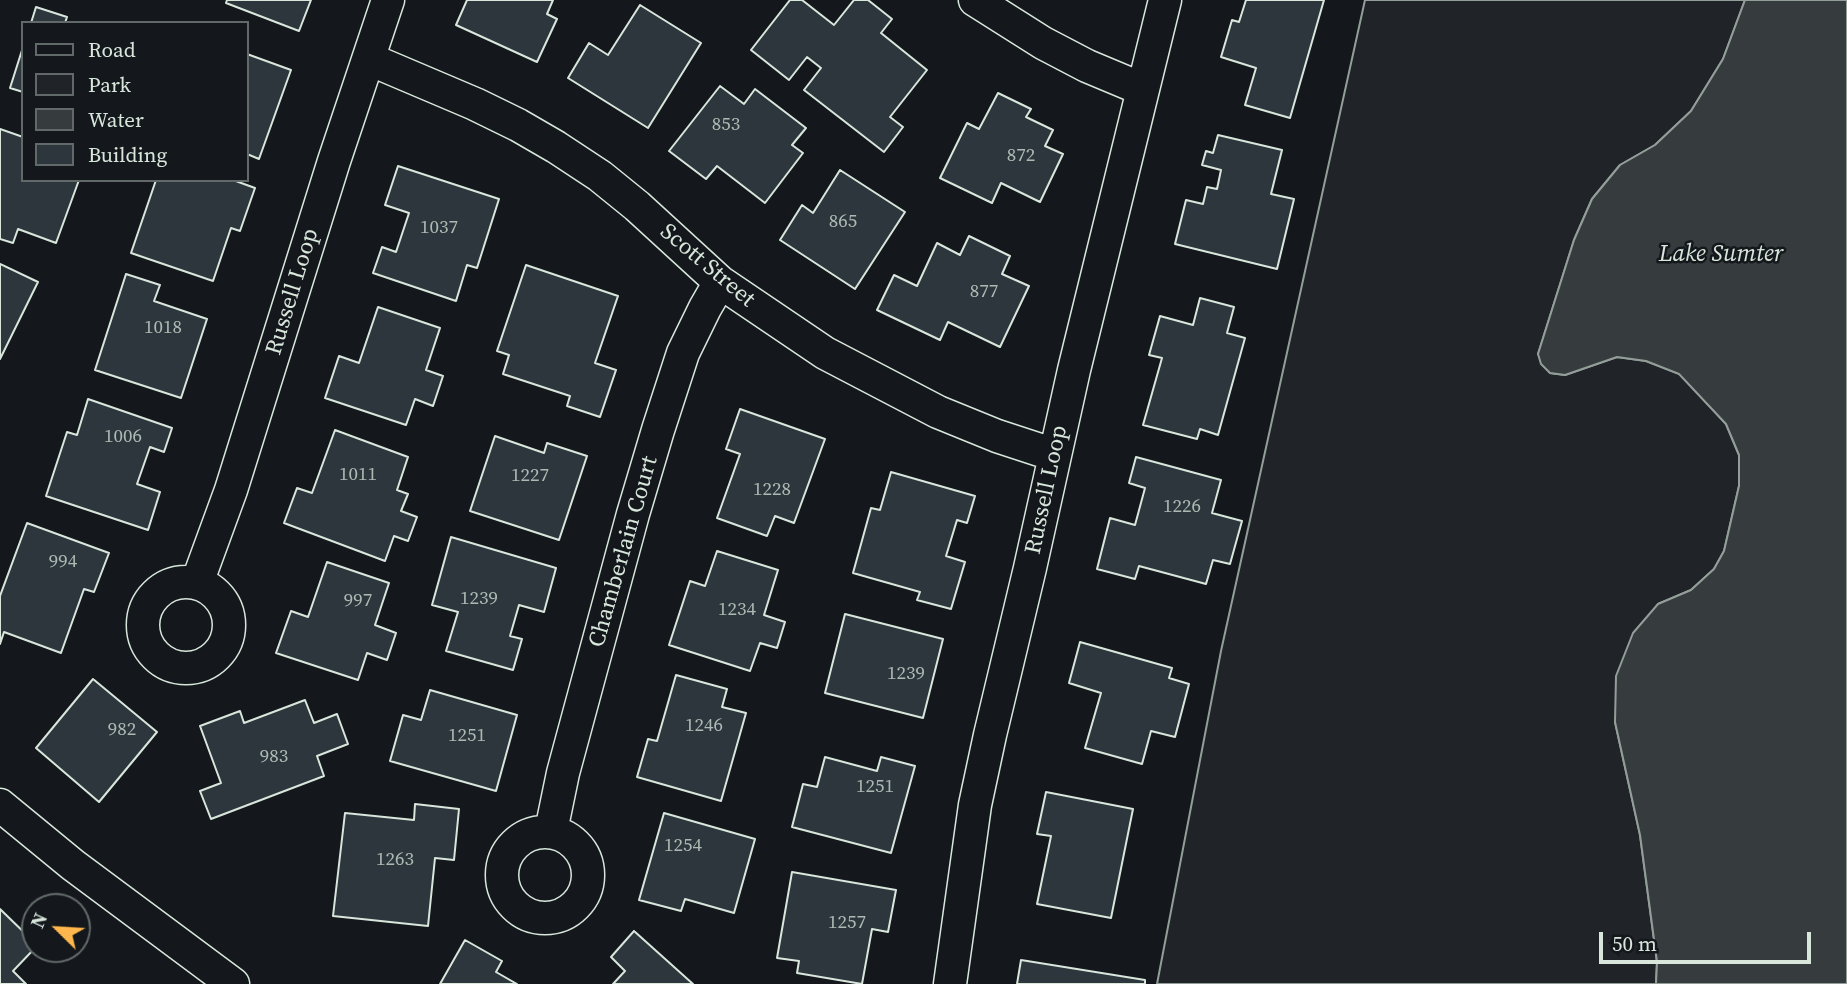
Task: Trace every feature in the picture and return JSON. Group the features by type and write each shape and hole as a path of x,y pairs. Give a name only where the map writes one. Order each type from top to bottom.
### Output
{"street":[{"name":"Russell Loop","path":"197,583 231,490 334,161 388,0"},
{"path":"975,0 1043,43 1143,89"},
{"name":"Russell Loop","path":"950,984 978,793 1055,454 1165,0"},
{"name":"Scott Street","path":"369,60 518,125 600,176 720,282 825,353 938,412 997,436 1055,454"},
{"name":"Chamberlain Court","path":"551,831 563,774 633,513 683,354 720,282"},
{"path":"0,805 103,888 233,984"}],"green space":[{"path":"1365,0 1745,0 1723,59 1691,111 1655,145 1620,165 1592,199 1574,240 1538,354 1550,373 1565,375 1617,357 1646,361 1680,374 1726,424 1739,455 1739,486 1724,551 1714,569 1691,590 1658,604 1615,722 1640,835 1657,962 1656,984 1157,984 1221,651"}],"water":[{"name":"Lake Sumter","path":"1745,0 1847,0 1847,984 1656,984 1657,962 1640,835 1615,722 1616,676 1633,633 1658,604 1691,590 1714,569 1724,551 1739,486 1739,455 1726,424 1679,374 1646,361 1617,357 1565,375 1550,373 1541,364 1538,354 1574,240 1592,199 1620,165 1655,145 1691,111 1723,59"}],"building":[{"path":"227,0 311,0 299,31 226,3"},
{"path":"467,0 553,0 547,14 557,19 537,62 456,25"},
{"path":"790,0 802,0 834,25 854,0 868,0 892,19 881,33 927,70 890,117 903,127 884,152 804,90 821,68 807,57 789,80 751,50"},
{"path":"1246,0 1324,0 1290,118 1245,105 1256,68 1221,57 1232,20 1239,22"},
{"path":"640,5 701,43 648,128 568,78 589,43 608,55"},
{"path":"36,7 67,17 66,21 32,21"},
{"path":"21,53 21,91 10,88"},
{"path":"248,54 291,70 259,159 248,154"},
{"path":"720,86 744,104 755,89 806,128 792,145 803,153 765,203 717,166 706,179 669,151"},
{"path":"998,93 1031,109 1026,117 1053,130 1045,146 1063,154 1040,202 1001,183 992,203 940,178 967,123 979,129"},
{"path":"0,129 21,136 21,182 78,182 56,243 18,229 13,243 0,239"},
{"path":"1218,135 1282,150 1271,194 1294,199 1277,269 1175,244 1186,200 1203,204 1207,187 1217,189 1221,170 1202,165 1206,151 1213,153"},
{"path":"398,166 499,199 477,268 467,265 456,301 373,273 382,247 396,252 409,213 385,205"},
{"path":"840,170 905,212 855,289 780,240 802,205 813,213"},
{"path":"155,182 238,182 255,188 240,231 231,228 213,281 131,253"},
{"path":"969,236 1010,256 1002,274 1029,286 1000,347 948,322 940,340 877,310 894,275 917,286 937,243 960,255"},
{"path":"0,264 38,282 0,359"},
{"path":"526,265 618,296 595,363 616,370 600,417 567,406 570,396 503,374 509,355 497,351"},
{"path":"126,274 160,285 154,301 207,319 181,398 95,370"},
{"path":"1200,298 1234,307 1227,333 1245,338 1218,435 1200,429 1197,439 1143,425 1162,358 1149,355 1160,316 1193,325"},
{"path":"378,307 440,328 426,370 443,376 433,406 415,399 406,425 325,398 339,356 359,363"},
{"path":"88,399 172,428 164,452 150,447 137,484 160,492 148,530 46,496 67,432 77,435"},
{"path":"740,409 825,439 794,523 775,516 767,536 717,518 740,454 726,449"},
{"path":"335,430 408,457 397,490 408,494 401,511 417,517 408,541 394,536 385,561 284,523 297,488 312,493"},
{"path":"495,436 544,453 547,443 587,456 559,540 470,511"},
{"path":"1136,457 1221,480 1212,513 1242,521 1230,564 1213,560 1206,584 1139,566 1135,579 1097,569 1110,518 1135,525 1145,488 1129,483"},
{"path":"891,472 975,496 967,523 957,520 946,556 965,562 951,609 917,600 920,592 853,573 871,508 880,510"},
{"path":"27,523 109,553 94,592 84,589 61,653 4,632 0,644 0,596"},
{"path":"451,537 556,568 544,612 519,605 510,636 522,639 513,670 446,651 458,612 432,605"},
{"path":"717,551 778,570 764,615 785,622 777,648 760,643 750,671 669,645 690,581 705,586"},
{"path":"327,562 389,583 375,625 396,633 387,660 367,653 358,680 276,653 291,611 308,617"},
{"path":"845,614 943,639 923,718 825,693"},
{"path":"1080,642 1172,668 1169,678 1189,684 1175,737 1151,731 1142,764 1085,748 1101,693 1069,683"},
{"path":"676,675 727,689 722,707 746,713 721,801 637,777 648,739 657,741"},
{"path":"93,679 157,732 99,802 36,748"},
{"path":"430,690 517,715 496,791 390,761 403,715 421,720"},
{"path":"305,700 314,723 337,714 348,744 317,756 324,776 211,819 200,791 221,783 200,726 240,711 244,723"},
{"path":"825,757 877,771 881,757 915,766 891,853 792,827 803,784 817,787"},
{"path":"1046,792 1133,809 1111,918 1037,904 1051,836 1037,834"},
{"path":"415,804 459,809 454,860 435,858 428,926 333,916 345,813 414,820"},
{"path":"664,813 755,839 734,913 685,899 681,911 639,900"},
{"path":"792,872 896,890 888,932 872,929 862,984 797,973 799,961 777,958"},
{"path":"0,909 21,929 21,963 13,971 26,984 0,984"},
{"path":"634,931 693,984 613,984 625,971 611,957"},
{"path":"465,940 502,961 496,972 517,984 440,984"},
{"path":"1021,960 1145,980 1145,984 1017,984"}]}
